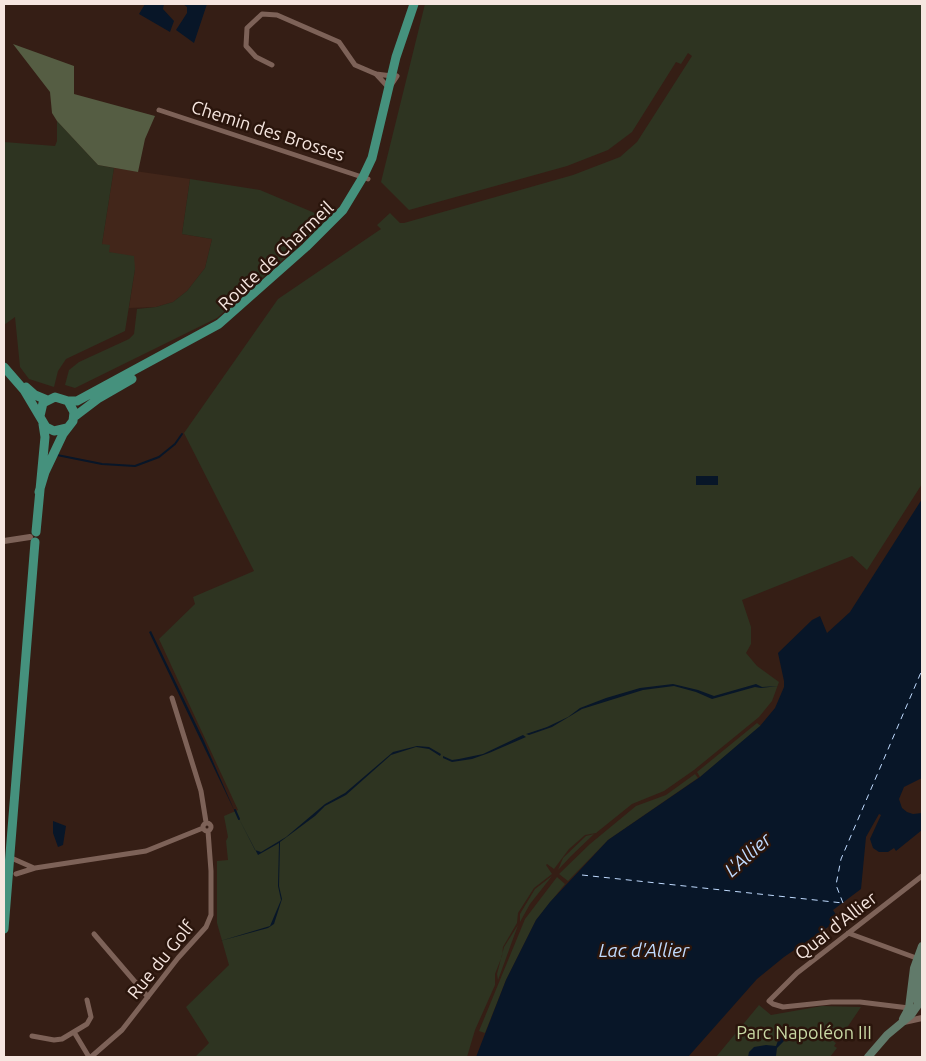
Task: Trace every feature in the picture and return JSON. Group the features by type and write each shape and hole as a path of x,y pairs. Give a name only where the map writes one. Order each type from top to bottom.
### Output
{"main road":[{"name":"Route de Charmeil","path":"68,400 76,401 218,324 325,229 343,210 366,178 414,4"},
{"name":"Route de Charmeil","path":"74,417 100,398 222,328 329,233 350,209 383,140 393,80"},
{"path":"4,361 27,388 47,400"},
{"path":"4,367 24,390 41,420 54,431 67,428"},
{"path":"4,929 34,537 44,437 41,407 47,400 60,397 68,400 73,408 74,417 45,472 39,492"},
{"path":"917,1013 921,995 917,980 922,946"},
{"path":"917,1013 912,980 921,959"},
{"path":"868,1057 902,1020 917,1013"}],"street":[{"path":"272,65 256,57 246,46 247,28 262,14 277,15 340,42 355,65 393,80"},
{"path":"376,74 393,80"},
{"name":"Chemin des Brosses","path":"159,110 366,178"},
{"path":"4,541 34,537"},
{"path":"16,874 35,868 146,851 205,829 206,822 201,791 172,698"},
{"name":"Rue du Golf","path":"90,1057 114,1040 209,920 211,871 205,829"},
{"path":"9,857 35,868"},
{"name":"Quai d'Allier","path":"896,1006 860,1002 831,1002 783,1007 773,1004 769,1000 797,973 922,876"},
{"path":"848,933 921,959"},
{"path":"94,934 148,997"},
{"path":"32,1036 54,1040 62,1039 87,1024 91,1017 87,1000"},
{"path":"896,1006 917,1013"},
{"path":"896,1006 902,1011 902,1020"},
{"path":"74,1032 90,1057"}],"shaded area":[{"path":"114,168 190,179 182,234 212,239 205,268 187,291 173,302 156,307 129,308 135,269 133,262 109,252 102,244"}],"green space":[{"path":"425,4 922,4 922,484 867,570 852,556 742,600 751,627 751,644 746,653 757,666 779,682 772,701 759,717 694,770 664,791 632,804 596,833 585,835 569,849 554,869 546,865 552,874 534,888 518,913 517,923 503,947 502,956 495,974 495,985 475,1030 467,1057 195,1057 209,1043 186,1007 229,965 217,923 217,861 228,860 226,841 228,837 224,816 238,810 159,639 195,604 193,597 254,571 184,433 278,299 381,229 377,225 390,213 400,223 404,223 573,175 620,157 637,142 692,56 688,53 681,64 676,62 632,132 608,150 567,166 409,210 381,182"},
{"path":"13,44 74,66 74,94 155,116 145,139 138,172 98,165 57,121 52,113 50,92"},
{"path":"57,121 98,165 114,168 102,244 110,245 109,252 134,256 135,269 125,331 66,359 58,371 54,387 29,379 20,367 15,317 4,325 4,142 55,146 57,141"},
{"path":"190,179 260,190 329,219 217,318 75,388 65,385 69,370 79,362 129,339 134,334 137,309 156,307 173,302 187,291 205,268 212,239 182,234"},
{"path":"757,723 761,726 700,777 697,772"},
{"path":"695,774 698,778 608,840 568,881 559,874 590,844 636,806 666,795"},
{"path":"594,834 558,870 563,858 586,836"},
{"path":"552,876 530,904 520,922 520,914 535,889"},
{"path":"557,877 565,884 536,920 506,980 485,1033 479,1031 525,919"},
{"path":"518,925 498,980 497,974 504,947"},
{"name":"Parc Napoléon III","path":"759,1005 771,1015 822,1006 861,1007 840,1040 832,1035 829,1038 836,1043 834,1046 837,1048 830,1057 716,1057"}],"water":[{"path":"145,4 164,4 163,9 174,21 170,32 139,14"},
{"path":"183,4 207,4 194,43 176,30 187,13 187,7"},
{"path":"696,476 718,476 718,485 696,485"},
{"name":"Lac d'Allier","path":"922,499 922,778 904,787 899,799 902,808 907,812 913,814 922,813 922,830 896,851 894,848 888,852 879,852 873,848 870,839 881,815 879,814 866,837 861,889 833,910 837,916 831,925 784,957 757,979 688,1057 476,1057 506,980 536,920 550,902 608,840 700,777 760,726 775,708 784,687 778,653 812,620 820,616 827,633 850,612"},
{"path":"151,631 204,741 235,812 149,632"},
{"path":"673,684 714,696 756,684 762,687 778,686 761,688 755,687 712,699 674,686 643,690 582,709 552,727 529,735 526,734 547,727 568,717 580,708 606,698 640,688"},
{"path":"523,735 526,737 472,759 452,762 443,758 443,756 452,760 483,754"},
{"path":"417,746 429,747 441,754 440,756 429,749 416,747 391,755 346,795 325,806 315,816 280,842 279,886 282,899 274,924 268,928 220,941 270,926 281,900 278,886 279,843 258,855 255,850 261,852 286,837 325,804 345,793 393,752"},
{"path":"53,821 66,826 63,845 58,847 53,833"},
{"path":"793,1029 800,1032 797,1034 796,1041 784,1041 777,1048 776,1056 748,1057 749,1052 754,1047 776,1046 780,1035 786,1036"}],"waterway":[{"path":"57,455 102,464 135,466 159,457 175,444 182,434"},
{"path":"235,810 239,819"}],"ferry route":[{"path":"843,903 836,885 841,859 922,670"},
{"path":"582,875 843,903"}],"water label":[{"name":"L'Allier","path":"748,855"}]}
